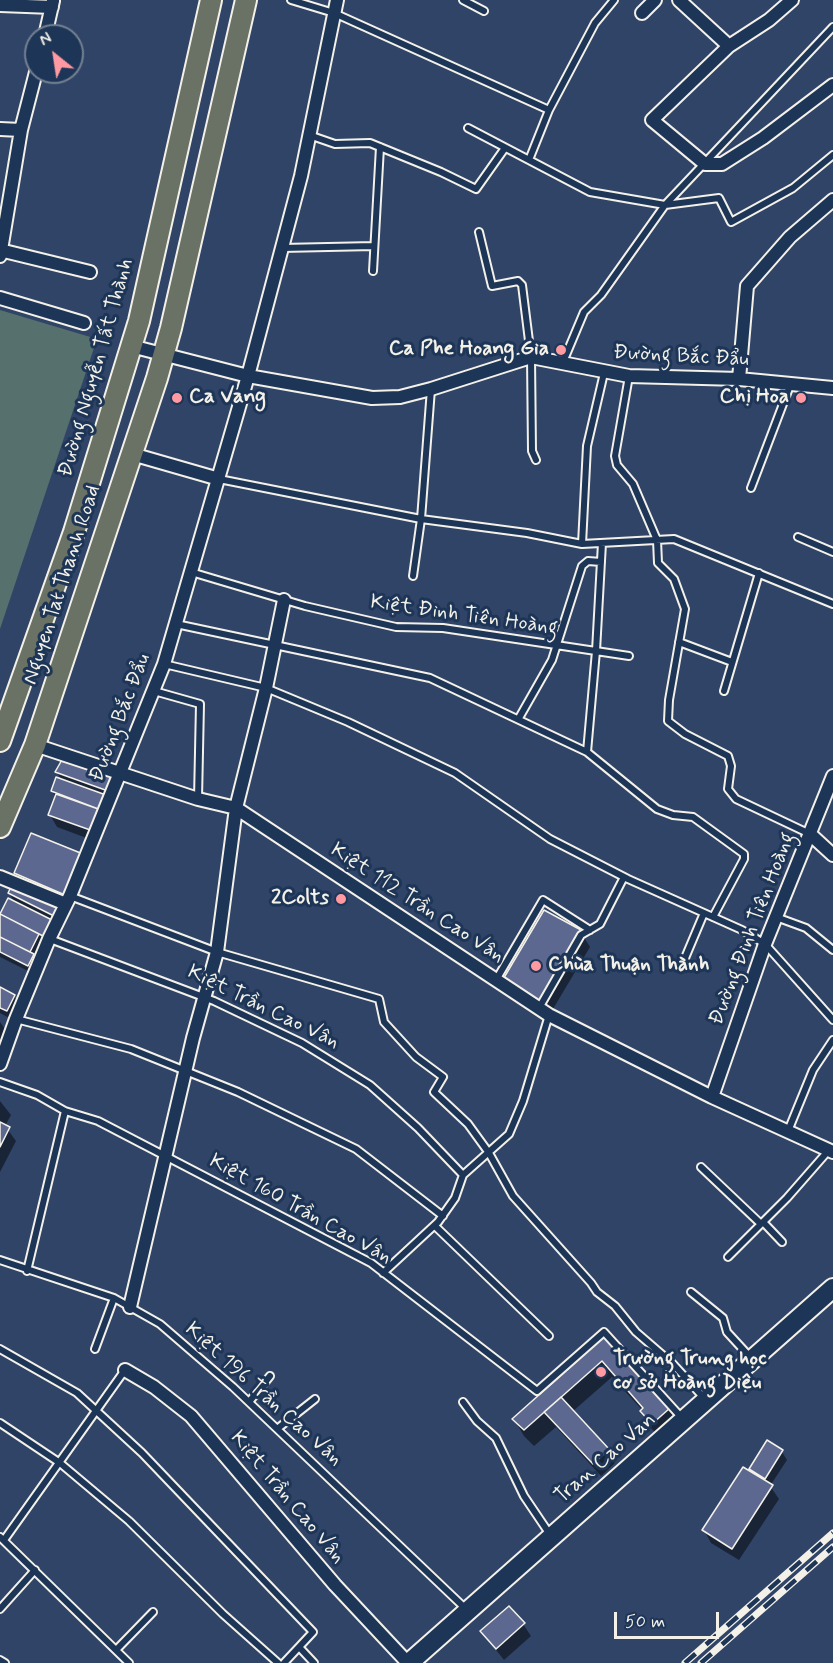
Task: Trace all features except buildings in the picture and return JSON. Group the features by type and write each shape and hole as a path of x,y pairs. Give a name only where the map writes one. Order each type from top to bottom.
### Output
{"main road":[{"name":"Đường Nguyễn Tất Thành","path":"3,726 74,532 131,346 212,0"},
{"path":"164,355 246,0"},
{"name":"Nguyen Tat Thanh Road","path":"0,827 35,745 164,355"},
{"path":"3,726 35,745"},
{"name":"Tran Cao Van","path":"409,1663 833,1288"}],"street":[{"path":"642,13 655,0"},
{"path":"679,0 729,46"},
{"path":"792,0 769,20 729,46 652,120 705,164 722,164 763,138 833,85"},
{"path":"0,5 53,4 48,24"},
{"name":"Đường Bắc Đẩu","path":"0,1064 16,1019 121,773 164,664 219,479 282,249 336,6"},
{"path":"33,84 21,130 1,252 90,272"},
{"path":"0,129 21,130"},
{"path":"739,379 747,286 790,237 833,200"},
{"path":"0,298 84,323"},
{"name":"Đường Bắc Đẩu","path":"131,346 248,376 372,398 400,397 531,357 563,362 604,373 629,376 739,379 833,388"},
{"path":"132,454 219,479"},
{"path":"130,1307 203,997 217,952 236,808 266,688 284,600"},
{"name":"Kiệt 112 Trần Cao Vân","path":"35,745 198,799 236,808 544,1012 712,1097 831,1151"},
{"name":"Đường Đinh Tiên Hoàng","path":"712,1097 765,944 833,776"},
{"path":"810,834 833,855"},
{"path":"0,877 68,900"},
{"name":"Kiệt Trần Cao Vân","path":"125,1370 154,1387 191,1416 335,1585 409,1663"}],"lane":[{"path":"291,0 336,6 549,110"},
{"path":"463,0 484,11"},
{"path":"529,160 549,110 595,22 614,0"},
{"path":"563,362 584,312 601,295 665,205 833,27"},
{"path":"468,128 590,192 665,205 719,198 731,222 793,188 833,155"},
{"path":"309,135 335,144 370,143 476,189 505,148"},
{"path":"373,271 380,147"},
{"path":"479,232 492,286 518,281 522,285 531,357 532,451 536,460"},
{"path":"282,249 374,246"},
{"path":"582,544 587,446 604,373"},
{"path":"629,376 615,456 617,465 633,484 657,540 658,563 674,579 685,609 669,700 669,721 685,734 728,756 731,766 728,789 736,799 810,834"},
{"path":"751,488 791,383"},
{"path":"413,576 421,519 431,389"},
{"path":"219,479 421,519 527,533 582,544 674,539 833,604"},
{"path":"798,537 833,552"},
{"path":"586,752 596,651 602,543"},
{"path":"519,718 546,672 558,645 582,566 588,561 601,562"},
{"name":"Kiệt Đinh Tiên Hoàng","path":"191,572 284,600 396,627 443,628 629,656"},
{"path":"724,691 759,573"},
{"path":"176,624 430,678 519,718 586,752 657,808 673,815 693,817 744,854 744,859 713,917"},
{"path":"679,642 732,662"},
{"path":"164,664 266,688 348,722 455,773 550,839 765,944 833,1020"},
{"path":"154,691 200,704 198,799"},
{"path":"383,1273 435,1226 456,1198 463,1175 509,1134 519,1112 544,1012 581,935 600,924 624,877"},
{"path":"68,900 217,952 379,999 384,1022 416,1057 443,1077 434,1092 468,1124 489,1154 513,1196 597,1292 615,1306 636,1332 673,1364 706,1401"},
{"path":"496,980 543,900 590,930"},
{"path":"685,957 704,913"},
{"path":"776,917 806,928 833,950"},
{"name":"Kiệt Trần Cao Vân","path":"49,939 203,997 302,1043 370,1085 418,1128 463,1175"},
{"path":"16,1019 131,1049 238,1092 356,1149 443,1216"},
{"path":"788,1131 813,1070 833,1040"},
{"name":"Kiệt 160 Trần Cao Vân","path":"0,1082 37,1095 65,1111 98,1121 371,1263 537,1391 604,1332 684,1421"},
{"path":"27,1271 65,1111"},
{"path":"728,1257 831,1151"},
{"path":"701,1167 782,1242"},
{"path":"435,1226 549,1336"},
{"name":"Kiệt 196 Trần Cao Vân","path":"0,1260 27,1271 114,1298 160,1324 249,1402 468,1610"},
{"path":"691,1292 723,1318 727,1332 752,1360"},
{"path":"95,1349 114,1298"},
{"path":"0,1349 76,1393 98,1411 191,1502 313,1632 284,1663"},
{"path":"125,1370 60,1463 2,1538 129,1663"},
{"path":"249,1402 270,1376"},
{"path":"277,1429 315,1399"},
{"path":"463,1402 472,1416 496,1438 524,1496 551,1536"},
{"path":"0,1423 60,1463 129,1521 223,1614 278,1663"},
{"path":"0,1609 34,1570"},
{"path":"116,1650 153,1612"},
{"path":"299,1647 314,1663"},
{"path":"0,1660 5,1663"}],"green space":[{"path":"0,310 97,339 0,629"}],"railway":[{"path":"685,1663 833,1533"},
{"path":"701,1663 833,1547"}],"place":[{"name":"Ca Phe Hoang Gia","path":"561,350"},
{"name":"Ca Vang","path":"177,398"},
{"name":"Chị Hoa","path":"801,398"},
{"name":"2Colts","path":"341,899"},
{"name":"Chùa Thuận Thành","path":"536,966"},
{"name":"Trường Trung học cơ sở Hoàng Diệu","path":"601,1372"}]}
